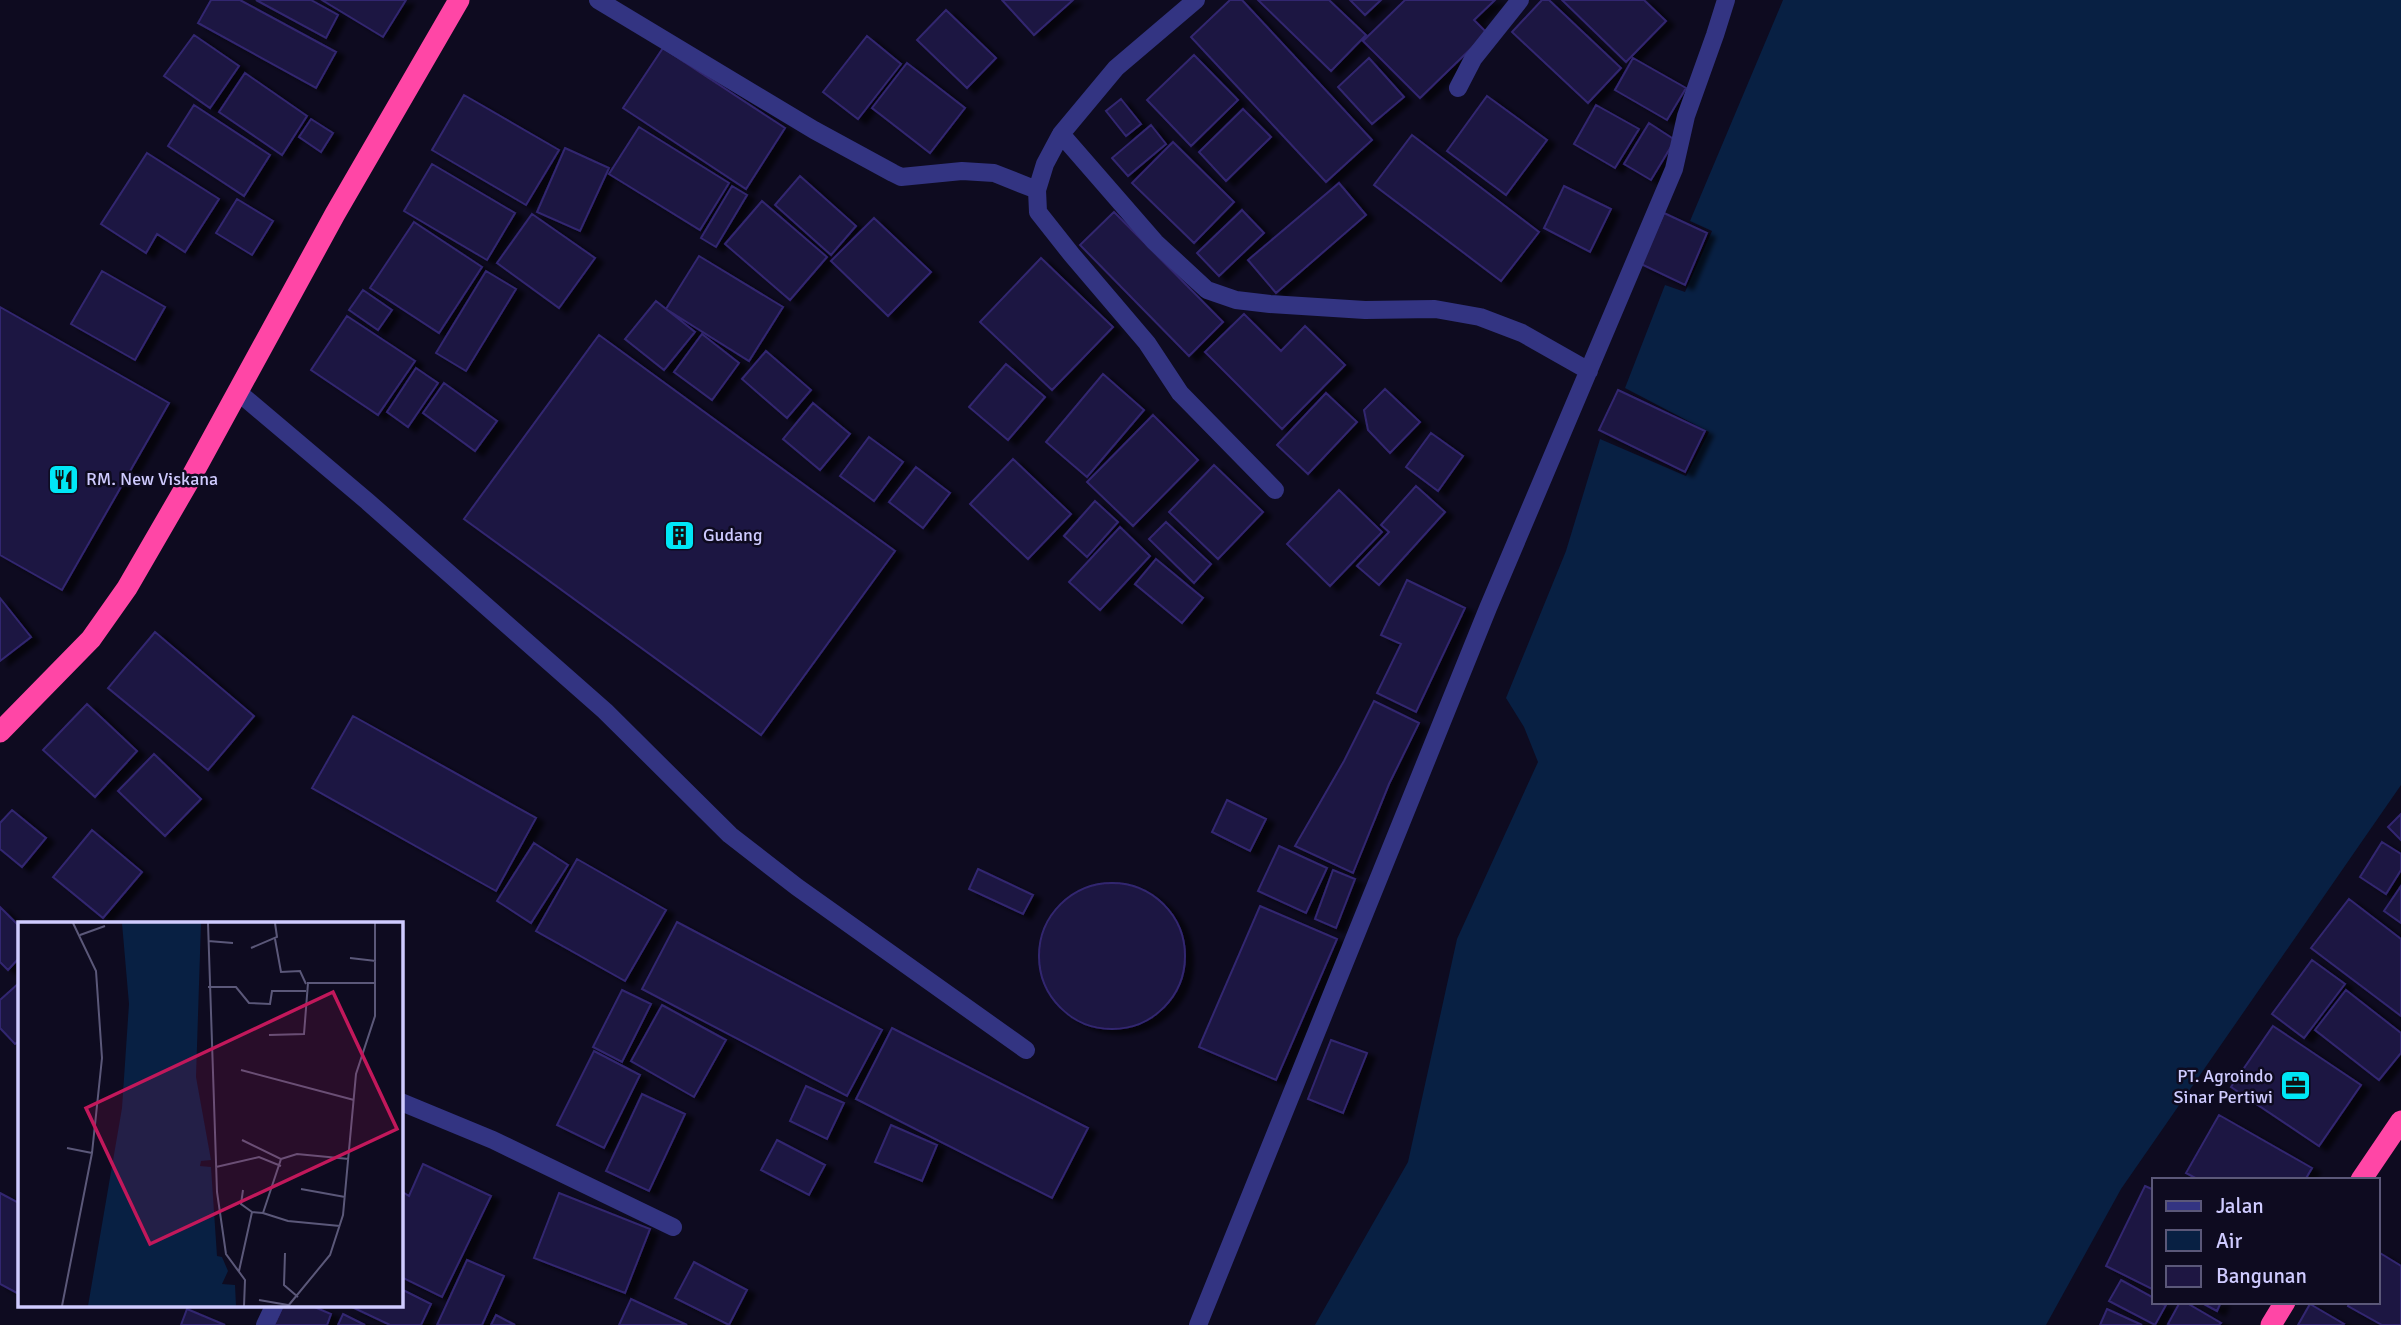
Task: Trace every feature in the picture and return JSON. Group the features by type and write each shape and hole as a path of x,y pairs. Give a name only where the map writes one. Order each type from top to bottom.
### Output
{"highway":[{"path":"0,732 91,639 127,588 335,214 459,0"},
{"path":"2362,1178 2401,1121"},
{"path":"2271,1325 2284,1304"}],"street":[{"path":"598,0 814,130 901,177 962,171 994,173 1037,190"},
{"path":"1196,0 1116,68 1061,134 1045,164 1037,190 1038,212 1147,344 1180,393 1275,490"},
{"path":"1458,88 1473,59 1520,0"},
{"path":"1198,1325 1488,608 1674,169 1686,116 1726,0"},
{"path":"1061,134 1155,242 1207,290 1236,300 1270,304 1365,310 1435,309 1480,317 1522,333 1589,371"},
{"path":"238,392 377,510 605,711 730,835 797,887 1026,1050"},
{"path":"402,1102 493,1140 673,1227"},
{"path":"265,1325 273,1308"}],"water":[{"path":"1783,0 2401,0 2401,785 2121,1189 2046,1325 1315,1325 1408,1162 1457,939 1538,762 1524,727 1506,698 1566,551 1600,439 1686,476 1709,432 1625,388 1665,285 1685,292 1712,231 1690,221"}],"building":[{"path":"211,0 240,0 336,52 316,88 198,23"},
{"path":"256,0 311,0 338,15 326,38"},
{"path":"322,0 406,0 383,37"},
{"path":"1002,0 1073,0 1034,35"},
{"path":"1230,0 1242,0 1372,140 1326,182 1191,37"},
{"path":"1258,0 1329,0 1366,35 1331,71"},
{"path":"1350,0 1381,0 1365,15"},
{"path":"1405,0 1495,0 1474,20 1487,33 1420,98 1363,41"},
{"path":"1542,0 1549,0 1621,68 1588,103 1512,32"},
{"path":"1562,0 1644,0 1666,21 1626,62"},
{"path":"946,10 996,58 967,88 917,40"},
{"path":"194,35 239,66 210,108 164,76"},
{"path":"867,36 901,64 858,119 823,92"},
{"path":"663,48 785,128 746,189 623,108"},
{"path":"1194,55 1238,100 1191,146 1147,100"},
{"path":"1369,58 1404,97 1372,124 1338,87"},
{"path":"1633,58 1686,88 1667,120 1615,90"},
{"path":"907,63 965,108 930,153 872,108"},
{"path":"245,73 307,116 282,155 219,112"},
{"path":"464,95 559,150 526,205 432,150"},
{"path":"1487,96 1547,140 1506,195 1447,151"},
{"path":"1121,99 1141,124 1126,136 1106,111"},
{"path":"194,105 270,155 244,196 168,146"},
{"path":"1596,105 1639,129 1615,168 1574,144"},
{"path":"1243,109 1271,137 1226,181 1199,152"},
{"path":"311,119 333,133 321,152 299,137"},
{"path":"1649,123 1675,140 1651,180 1624,164"},
{"path":"1151,125 1166,144 1128,176 1112,158"},
{"path":"639,127 729,183 700,230 609,174"},
{"path":"1412,135 1539,232 1501,281 1374,185"},
{"path":"1173,142 1234,202 1194,243 1132,183"},
{"path":"565,148 609,168 580,231 537,212"},
{"path":"147,153 219,199 185,252 157,234 146,253 101,224"},
{"path":"432,164 515,213 487,260 404,211"},
{"path":"800,176 856,226 831,255 775,205"},
{"path":"1339,183 1366,215 1276,293 1248,260"},
{"path":"732,186 747,195 716,247 701,238"},
{"path":"1564,186 1611,209 1590,252 1544,228"},
{"path":"237,199 273,221 252,255 216,233"},
{"path":"762,201 827,257 790,300 725,244"},
{"path":"1242,210 1264,233 1219,276 1197,253"},
{"path":"1114,212 1223,322 1189,356 1080,245"},
{"path":"1664,213 1707,233 1685,285 1641,264"},
{"path":"532,214 595,258 559,308 497,263"},
{"path":"874,218 931,272 888,316 831,261"},
{"path":"414,222 482,267 439,333 370,288"},
{"path":"699,256 783,307 749,361 666,309"},
{"path":"1041,258 1113,327 1052,390 980,322"},
{"path":"102,271 165,307 135,360 71,324"},
{"path":"486,271 516,289 466,371 436,353"},
{"path":"363,290 392,310 378,330 349,310"},
{"path":"656,301 695,332 664,370 625,339"},
{"name":"RM. New Viskana","path":"0,307 169,403 62,590 0,555"},
{"path":"1244,314 1281,351 1305,326 1345,365 1282,429 1205,352"},
{"path":"347,316 415,361 378,415 311,370"},
{"path":"702,334 739,363 712,400 674,372"},
{"name":"Gudang","path":"599,335 895,551 761,735 464,519"},
{"path":"766,351 811,390 787,418 742,379"},
{"path":"1006,364 1045,397 1008,440 969,407"},
{"path":"416,368 438,383 408,427 387,412"},
{"path":"1103,374 1144,410 1087,477 1046,442"},
{"path":"444,383 497,421 475,451 423,413"},
{"path":"1385,389 1420,422 1390,453 1368,430 1364,410"},
{"path":"1618,390 1705,431 1685,472 1599,430"},
{"path":"1326,393 1357,422 1308,474 1277,445"},
{"path":"813,403 850,434 820,470 783,439"},
{"path":"1153,415 1198,460 1133,526 1087,482"},
{"path":"1431,433 1463,456 1438,491 1406,467"},
{"path":"869,437 903,462 874,501 840,476"},
{"path":"1013,459 1071,514 1028,559 970,504"},
{"path":"1214,465 1263,512 1218,559 1169,512"},
{"path":"916,467 950,493 923,528 889,502"},
{"path":"1416,486 1445,512 1379,585 1357,566 1389,532 1381,525"},
{"path":"1339,490 1382,532 1330,586 1287,544"},
{"path":"1095,501 1118,522 1087,557 1064,536"},
{"path":"1166,522 1211,564 1194,583 1149,539"},
{"path":"1120,527 1150,556 1100,610 1069,582"},
{"path":"1156,559 1203,598 1182,623 1135,584"},
{"path":"1407,580 1465,608 1416,712 1377,693 1401,644 1381,635"},
{"path":"0,598 31,637 0,661"},
{"path":"155,632 254,716 208,770 108,688"},
{"path":"1374,701 1419,723 1389,784 1353,873 1295,846 1344,761"},
{"path":"87,704 137,751 95,797 43,750"},
{"path":"353,716 536,818 496,891 312,788"},
{"path":"154,754 201,799 165,836 118,791"},
{"path":"1227,800 1266,819 1250,851 1212,832"},
{"path":"12,810 46,838 22,867 0,849 0,823"},
{"path":"2401,814 2401,840 2388,827"},
{"path":"92,830 142,872 103,918 53,877"},
{"path":"2382,842 2401,854 2401,870 2386,894 2360,877"},
{"path":"534,843 568,865 531,923 497,901"},
{"path":"1279,846 1327,868 1306,913 1258,891"},
{"path":"577,859 666,910 625,981 536,931"},
{"path":"978,869 1033,895 1023,914 969,889"},
{"path":"1333,870 1355,879 1336,928 1315,919"},
{"path":"1112,883 1140,889 1163,905 1179,928 1185,956 1179,984 1163,1007 1140,1023 1112,1029 1084,1023 1061,1007 1045,984 1039,956 1045,928 1061,905 1084,889"},
{"path":"2401,886 2401,923 2384,911"},
{"path":"2349,899 2401,939 2401,1016 2311,948"},
{"path":"1260,906 1337,939 1276,1080 1199,1047"},
{"path":"0,907 18,925 18,959 8,970 0,962"},
{"path":"677,922 882,1030 847,1096 642,989"},
{"path":"2312,960 2345,984 2304,1038 2272,1014"},
{"path":"18,984 18,1042 15,1044 0,1028 0,1000"},
{"path":"622,990 651,1004 622,1062 593,1047"},
{"path":"2346,990 2401,1033 2401,1053 2379,1080 2315,1030"},
{"path":"662,1005 726,1040 694,1097 631,1061"},
{"name":"PT. Agroindo Sinar Pertiwi","path":"2273,1026 2361,1085 2319,1146 2231,1087"},
{"path":"892,1028 1088,1128 1052,1198 856,1099"},
{"path":"1331,1040 1367,1053 1343,1113 1308,1099"},
{"path":"594,1051 640,1075 604,1148 557,1125"},
{"path":"806,1086 844,1103 827,1139 790,1121"},
{"path":"642,1094 685,1114 649,1191 606,1171"},
{"path":"2219,1115 2312,1168 2306,1178 2195,1178 2186,1173"},
{"path":"891,1125 937,1145 922,1181 875,1162"},
{"path":"777,1140 825,1165 809,1195 761,1170"},
{"path":"423,1164 491,1196 442,1297 402,1277 402,1192 409,1196"},
{"path":"2145,1186 2152,1189 2152,1289 2106,1266"},
{"path":"0,1193 18,1202 18,1293 0,1284"},
{"path":"559,1193 650,1229 625,1293 534,1258"},
{"path":"2380,1253 2401,1266 2401,1325 2382,1325 2348,1306 2380,1304"},
{"path":"467,1260 504,1276 482,1325 437,1325"},
{"path":"694,1262 747,1290 729,1325 675,1298"},
{"path":"2121,1280 2152,1297 2152,1304 2166,1305 2155,1325 2109,1301"},
{"path":"402,1290 431,1304 421,1325 390,1325 354,1308 402,1308"},
{"path":"631,1299 687,1325 619,1325"},
{"path":"2179,1304 2188,1304 2221,1323 2219,1325 2168,1324"},
{"path":"2204,1304 2220,1304 2217,1311"},
{"path":"2310,1304 2344,1324 2298,1325"},
{"path":"282,1308 317,1308 331,1314 327,1325 274,1325"},
{"path":"187,1309 225,1325 181,1325"},
{"path":"2107,1309 2142,1325 2100,1325"},
{"path":"343,1314 365,1325 338,1325"},
{"path":"496,1315 515,1325 491,1325"}],"place":[{"name":"RM. New Viskana","path":"63,479"},
{"name":"Gudang","path":"680,535"},
{"name":"PT. Agroindo Sinar Pertiwi","path":"2296,1086"}]}
